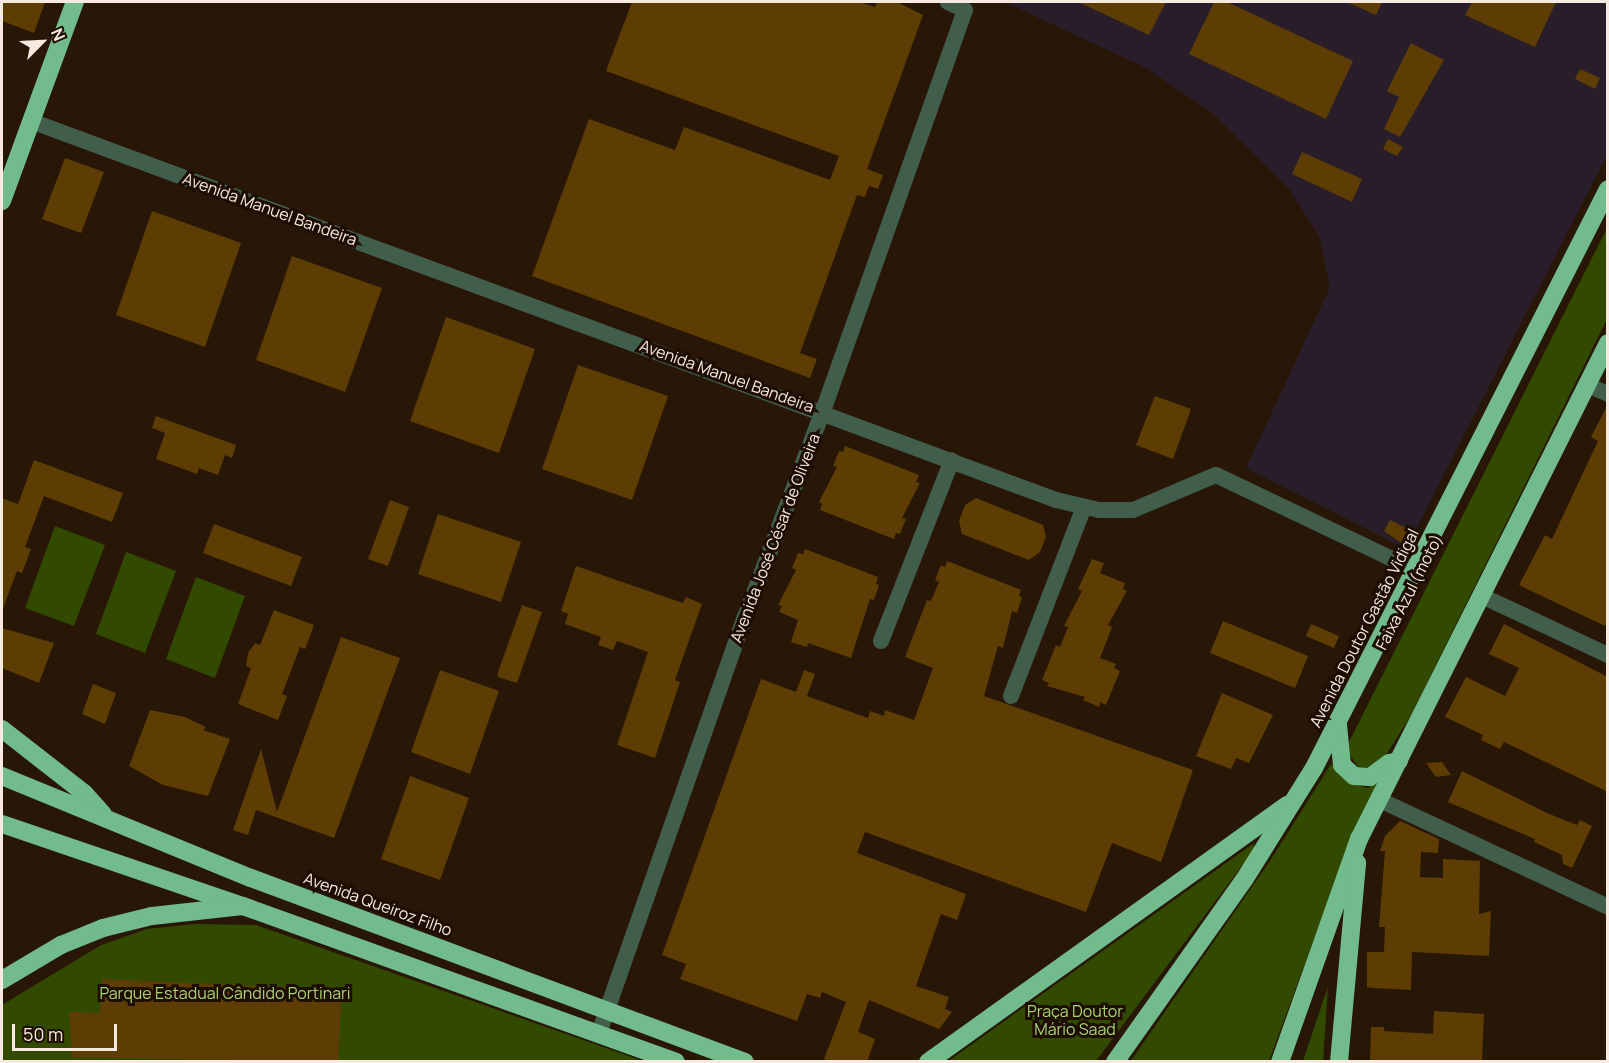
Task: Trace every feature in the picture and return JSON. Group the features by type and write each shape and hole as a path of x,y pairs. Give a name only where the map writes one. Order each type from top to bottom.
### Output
{"highway":[{"path":"2,201 75,2"},
{"name":"Avenida Doutor Gastão Vidigal","path":"1114,1062 1181,968 1295,799 1338,728 1415,570 1603,207 1608,189"},
{"path":"1280,1062 1359,839 1608,343"},
{"path":"1338,728 1342,765 1354,776 1370,777 1399,761"},
{"path":"2,729 84,793 109,819"},
{"name":"Avenida Queiroz Filho","path":"2,776 242,875 745,1062"},
{"path":"928,1062 1295,799"},
{"path":"2,824 243,906 676,1062"},
{"path":"1339,1062 1359,839"},
{"path":"2,980 61,945 103,928 152,916 219,912 243,906"}],"street":[{"name":"Avenida José César de Oliveira","path":"599,1033 745,617 823,411 965,10 948,2"},
{"name":"Avenida Manuel Bandeira","path":"30,121 1084,507 1133,510 1216,475 1415,570"},
{"name":"Faixa Azul (moto)","path":"1181,968 1271,845 1338,728 1603,207"},
{"path":"1587,385 1608,394"},
{"path":"881,641 952,460"},
{"path":"1011,696 1084,507"},
{"path":"1482,596 1608,655"},
{"path":"1380,800 1608,907"}],"shaded area":[{"path":"1005,2 1607,2 1607,155 1406,549 1246,468 1330,287 1319,236 1289,189 1211,112 1146,68"}],"green space":[{"path":"1607,228 1607,319 1410,717 1386,755 1367,768 1359,768 1350,755 1349,742"},
{"path":"55,526 105,545 74,626 25,608"},
{"path":"126,552 176,571 145,653 96,634"},
{"path":"196,577 245,596 215,678 166,659"},
{"path":"1331,764 1350,783 1368,788 1372,784 1377,786 1336,879 1269,1061 1130,1062 1270,861"},
{"name":"Praça Doutor Mário Saad","path":"1254,843 1253,851 1096,1061 947,1062"},
{"name":"Parque Estadual Cândido Portinari","path":"194,924 256,925 643,1061 2,1062 2,1005 101,945 147,929"},
{"path":"1328,987 1323,1061 1303,1061 1323,1001"}],"building":[{"path":"2,2 45,2 34,33 2,21"},
{"path":"632,2 859,2 875,7 877,2 897,2 923,15 867,169 883,175 878,189 869,186 865,197 857,195 800,353 817,359 810,378 532,276 589,119 675,150 684,127 830,180 839,156 606,71"},
{"path":"1078,2 1166,2 1149,35"},
{"path":"1214,2 1227,2 1353,61 1326,119 1189,54"},
{"path":"1347,2 1382,2 1376,15"},
{"path":"1472,2 1556,2 1535,47 1465,15"},
{"path":"1411,43 1444,60 1400,137 1384,129 1399,97 1387,91"},
{"path":"1580,69 1600,78 1595,89 1575,79"},
{"path":"1388,139 1403,147 1397,156 1383,149"},
{"path":"1302,152 1362,179 1352,202 1292,174"},
{"path":"65,158 104,172 81,233 42,219"},
{"path":"152,211 241,243 205,347 116,315"},
{"path":"292,256 382,288 345,392 256,360"},
{"path":"446,317 535,349 499,453 410,421"},
{"path":"578,365 668,396 632,500 542,469"},
{"path":"1155,396 1191,409 1173,459 1136,445"},
{"path":"1608,404 1608,619 1605,626 1519,585 1545,535 1552,539 1598,441 1591,437"},
{"path":"156,416 236,445 232,458 225,455 218,475 199,468 197,474 156,459 165,433 152,428"},
{"path":"845,446 919,475 916,482 920,483 902,518 906,519 900,534 896,533 894,539 820,510 822,504 819,502 837,467 833,466 839,451 843,452"},
{"path":"34,460 123,493 112,522 44,496 25,547 31,549 22,573 17,571 2,611 2,498 18,504"},
{"path":"976,498 1043,525 1046,537 1040,552 1029,560 962,534 959,521 965,505"},
{"path":"390,500 409,507 388,566 368,559"},
{"path":"438,514 521,542 501,602 418,574"},
{"path":"1390,520 1415,532 1407,547 1384,531"},
{"path":"214,524 302,557 291,586 203,553"},
{"path":"805,549 878,577 876,584 879,585 874,600 870,599 851,658 808,643 807,647 791,642 798,620 779,612 782,606 778,605 796,570 792,568 798,553 803,554"},
{"path":"1092,559 1104,563 1100,573 1125,583 1123,589 1127,591 1108,625 1112,627 1100,658 1116,664 1114,668 1120,671 1106,705 1100,702 1099,707 1083,700 1085,697 1047,686 1049,683 1042,680 1056,645 1060,647 1068,627 1064,626 1082,591 1078,589"},
{"path":"947,561 1021,590 1019,596 1022,597 1017,613 1012,611 1003,648 998,646 984,696 1193,770 1161,862 1112,843 1086,912 865,832 857,853 966,894 957,920 941,914 916,986 949,997 945,1009 952,1012 939,1029 869,1000 858,1032 875,1039 867,1062 832,1062 824,1059 846,1002 822,992 820,998 807,994 797,1021 680,979 686,964 662,955 761,679 796,692 804,670 815,674 807,696 868,718 870,711 884,716 885,710 914,720 933,668 905,657 927,600 931,601 939,582 935,580 941,565 945,567"},
{"path":"576,566 683,603 686,597 702,604 675,680 680,682 655,758 617,745 648,652 617,641 613,650 598,645 601,637 565,624 568,614 561,611"},
{"path":"522,605 542,612 517,683 498,677 498,672"},
{"path":"274,610 314,625 305,649 300,647 282,694 287,696 278,720 238,704 251,668 246,666 248,653 255,643 260,645"},
{"path":"1223,621 1308,656 1295,688 1210,653"},
{"path":"1311,624 1339,636 1334,648 1306,636"},
{"path":"1504,624 1608,677 1608,792 1504,742 1500,749 1481,740 1483,735 1445,717 1466,677 1505,696 1519,668 1489,654"},
{"path":"2,628 54,643 39,683 2,668"},
{"path":"341,637 400,658 334,838 256,810 248,835 233,830 261,749 277,812"},
{"path":"440,670 499,691 470,774 411,752"},
{"path":"93,684 116,693 105,724 82,714"},
{"path":"1222,693 1273,715 1249,763 1236,758 1231,769 1196,756"},
{"path":"150,710 185,717 206,727 203,730 230,739 208,796 163,785 129,766"},
{"path":"1442,762 1451,775 1436,777 1426,763"},
{"path":"1462,771 1547,813 1577,825 1580,820 1592,826 1572,868 1563,864 1562,855 1534,842 1535,839 1448,802"},
{"path":"410,776 469,798 440,880 381,859"},
{"path":"1400,821 1439,839 1438,853 1421,852 1420,877 1443,878 1443,859 1480,861 1479,914 1491,911 1489,956 1412,952 1411,990 1367,987 1367,952 1384,952 1385,927 1379,927 1385,851 1380,851 1385,836"},
{"path":"102,979 342,990 338,1062 72,1057 69,1012 100,1013"},
{"path":"1434,1011 1484,1014 1482,1062 1370,1062 1371,1027 1384,1027 1384,1031 1433,1034"}]}
